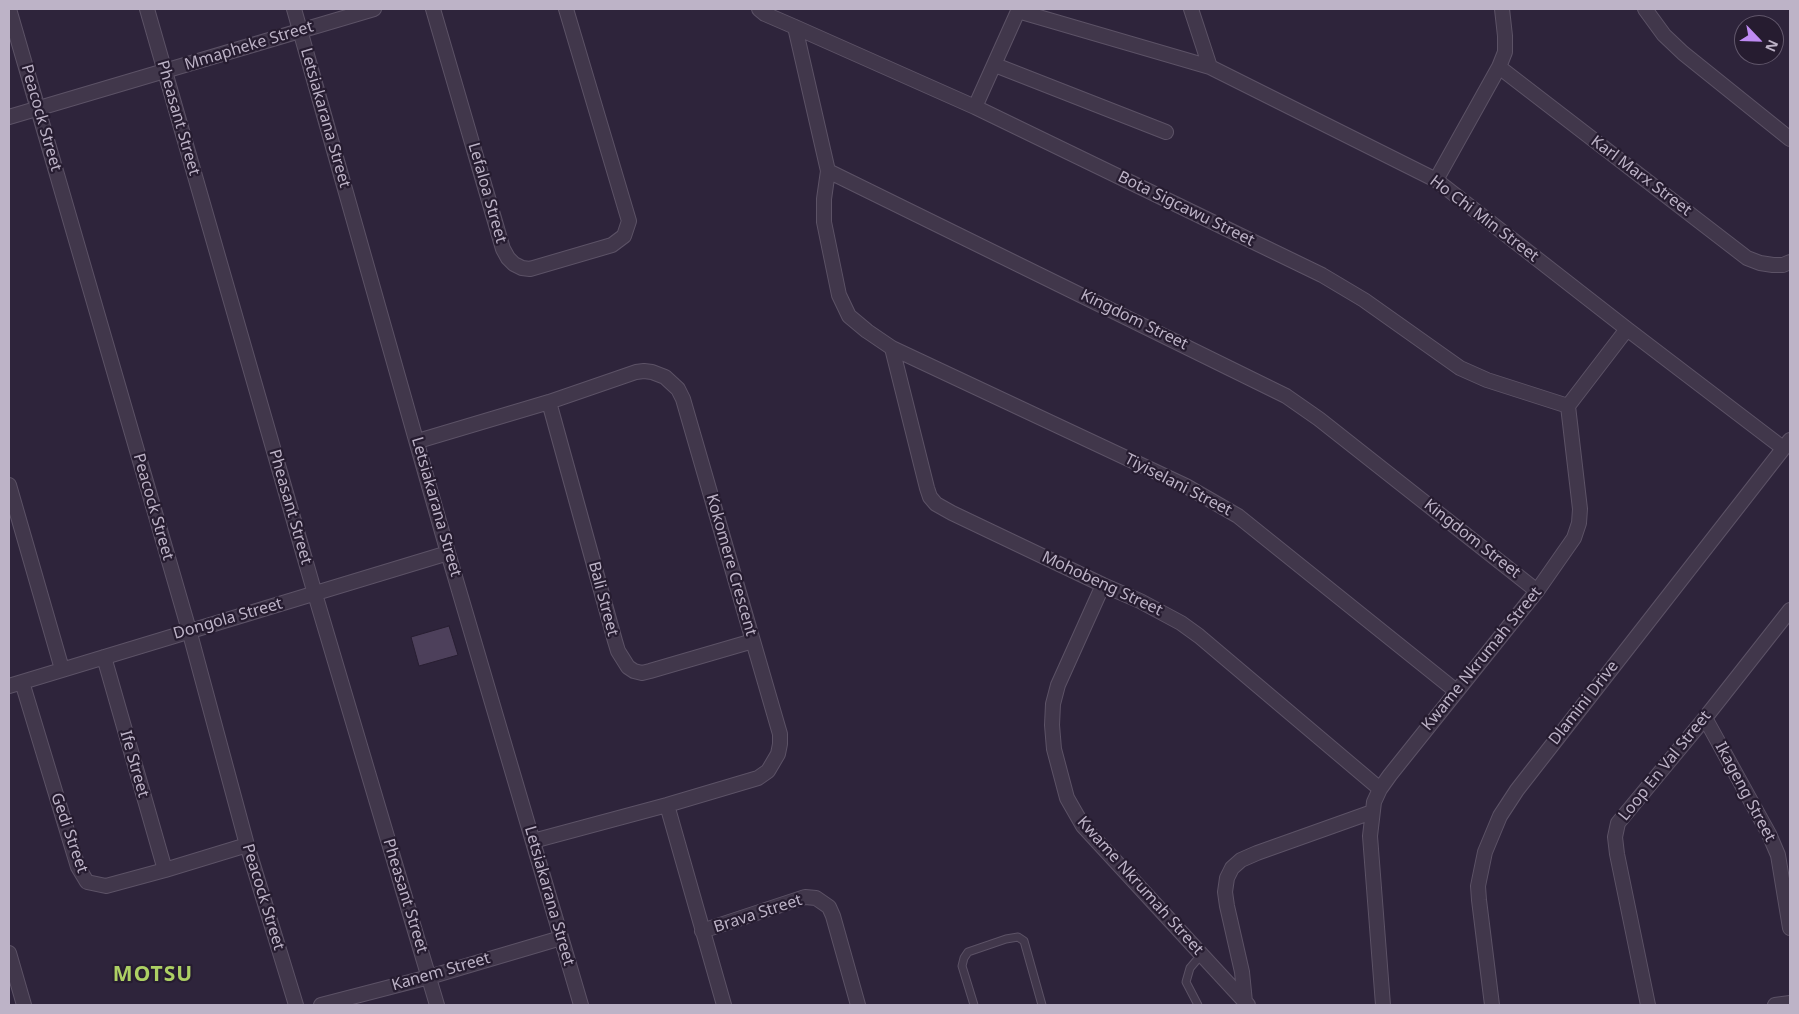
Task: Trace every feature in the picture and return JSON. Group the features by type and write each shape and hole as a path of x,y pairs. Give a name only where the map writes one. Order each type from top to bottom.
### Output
{"street":[{"name":"Peacock Street","path":"10,9 189,630 247,845 296,1005"},
{"name":"Pheasant Street","path":"146,9 315,594 437,1005"},
{"name":"Letsiakarana Street","path":"294,9 418,441 448,553 581,1005"},
{"name":"Mmapheke Street","path":"9,117 38,110 374,9"},
{"name":"Lefaloa Street","path":"433,9 503,249 514,264 530,269 612,245 624,236 629,221 566,9"},
{"name":"Bota Sigcawu Street","path":"759,9 765,14 975,107 1322,275 1364,300 1460,368 1487,380 1568,406"},
{"path":"1191,9 1210,67"},
{"path":"1436,180 1498,68 1504,52 1506,36 1502,9"},
{"path":"1645,9 1664,35 1683,53 1790,139"},
{"path":"975,107 1019,10"},
{"name":"Ho Chi Min Street","path":"1019,10 1210,67 1436,180 1627,329 1787,444"},
{"path":"795,27 828,171"},
{"path":"995,65 1166,132"},
{"name":"Karl Marx Street","path":"1498,68 1747,258 1773,265 1783,265 1790,262"},
{"name":"Tiyiselani Street","path":"828,171 824,199 824,222 839,295 843,307 856,323 892,348 1186,486 1238,516 1456,692"},
{"name":"Kingdom Street","path":"828,171 1286,396 1319,419 1537,591"},
{"path":"1568,406 1627,329"},
{"name":"Mohobeng Street","path":"892,348 927,488 932,500 940,507 952,513 1161,611 1199,636 1380,789"},
{"name":"Kokomere Crescent","path":"418,441 549,402 636,372 652,372 665,377 678,389 683,399 780,734 780,744 774,763 768,771 758,778 533,841"},
{"name":"Bali Street","path":"549,402 615,641 618,651 628,667 642,673 753,641"},
{"name":"Kwame Nkrumah Street","path":"1383,1005 1370,836 1372,812 1380,789 1537,591 1571,543 1579,523 1580,509 1568,406"},
{"name":"Dlamini Drive","path":"1492,1005 1478,900 1478,886 1485,852 1500,816 1523,782 1787,444"},
{"path":"9,485 62,669"},
{"name":"Dongola Street","path":"15,684 448,553"},
{"name":"Kwame Nkrumah Street","path":"1103,585 1058,685 1053,704 1052,738 1064,789 1072,809 1083,826 1246,1004"},
{"name":"Loop En Val Street","path":"1648,1005 1617,854 1616,830 1621,818 1706,718 1790,610"},
{"name":"Ife Street","path":"104,657 165,870"},
{"name":"Gedi Street","path":"15,684 78,867 87,882 106,886 247,845"},
{"name":"Ikageng Street","path":"1706,718 1769,834 1778,855 1790,928"},
{"path":"667,805 724,1005"},
{"path":"1246,1004 1242,972 1225,892 1227,878 1232,868 1241,860 1257,853 1372,812"},
{"name":"Brava Street","path":"702,931 805,897 816,898 829,907 833,916 858,1005"},
{"name":"Kanem Street","path":"321,1005 429,977 561,938"},
{"path":"9,953 24,1005"},
{"path":"1775,1005 1790,1003"}],"lane":[{"path":"974,1005 962,966 964,958 968,952 1006,939 1018,937 1024,941 1042,1005"},
{"path":"1198,1005 1186,982 1190,968 1201,955"}],"building":[{"path":"449,626 458,655 419,666 411,637"}],"district":[{"name":"MOTSU","path":"153,975"}]}
